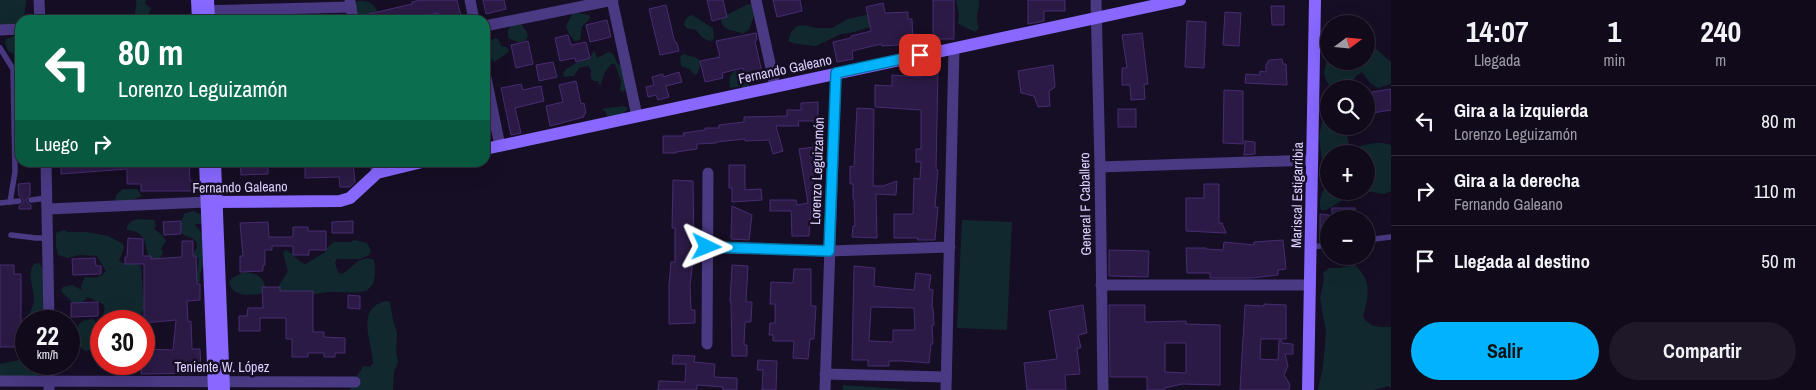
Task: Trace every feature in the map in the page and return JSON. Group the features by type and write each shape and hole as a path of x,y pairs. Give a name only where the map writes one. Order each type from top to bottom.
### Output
{"street":[{"path":"40,0 40,15"},
{"path":"470,0 473,15"},
{"path":"490,25 612,0 637,116"},
{"path":"756,0 775,86"},
{"name":"General F Caballero","path":"1096,0 1103,390"},
{"name":"Fernando Galeano","path":"490,148 1180,0"},
{"name":"Mariscal Estigarribia","path":"1308,390 1315,0"},
{"path":"203,10 350,4"},
{"path":"0,30 15,29"},
{"path":"946,390 954,48"},
{"name":"Lorenzo Leguizamón","path":"825,390 836,73"},
{"path":"490,97 500,146"},
{"path":"1100,167 1312,160"},
{"path":"46,167 49,310"},
{"path":"206,167 211,202 219,386"},
{"path":"211,202 214,167"},
{"name":"Fernando Galeano","path":"48,204 340,201 350,198 376,168"},
{"path":"707,344 708,173"},
{"path":"707,247 829,251 950,247"},
{"path":"1101,286 1310,284"},
{"path":"825,374 946,377"},
{"name":"Teniente W. López","path":"0,381 49,385 219,386 355,382"}],"lane":[{"path":"0,48 14,69 15,172 10,202"},
{"path":"30,200 48,204"},
{"path":"0,203 19,201"},
{"path":"11,235 48,238"},
{"path":"1375,239 1391,237"},
{"path":"1311,247 1320,246"}],"green space":[{"path":"0,0 26,0 24,15 15,15 15,24 0,26"},
{"path":"136,0 146,0 145,3 151,9 148,15 135,15"},
{"path":"956,0 979,0 977,19 979,28 975,32 958,24 959,15"},
{"path":"368,2 374,6 379,15 351,15 351,3"},
{"path":"748,4 752,5 756,11 749,29 743,34 728,29 723,25 721,21 723,17"},
{"path":"572,14 590,15 589,20 582,26 580,40 575,41 569,34 566,26"},
{"path":"692,15 713,28 714,38 711,41 701,36 696,30 687,28 684,25 686,18"},
{"path":"866,15 875,16 880,24 841,34 816,46 788,41 791,32 797,26 806,25 815,28 832,28 848,19"},
{"path":"512,23 521,24 527,32 528,37 525,41 518,42 508,38 508,31"},
{"path":"15,36 15,54 8,51 5,43 6,39"},
{"path":"498,39 502,47 507,47 509,52 494,62 490,54 491,40"},
{"path":"1375,48 1391,62 1391,84 1378,88 1375,86 1375,80 1368,80 1362,72 1354,80 1326,80 1325,70 1375,70"},
{"path":"594,50 597,58 609,52 613,54 617,63 625,69 626,88 624,92 620,90 621,81 615,64 611,64 605,72 600,86 598,81 594,81 591,78 591,69 588,66 579,68 574,76 564,77 563,73 566,69 590,58"},
{"path":"683,54 697,58 701,62 695,75 689,69 681,66 680,57"},
{"path":"735,71 746,72 749,79 749,88 742,89 742,86 730,88 730,78"},
{"path":"623,106 628,108 624,113 609,121 605,111 601,109"},
{"path":"1320,132 1320,135 1347,135 1349,144 1320,145 1319,137"},
{"path":"1385,143 1391,145 1391,191 1385,194 1375,192 1375,145 1364,145"},
{"path":"123,189 137,189 142,196 128,202 114,203 117,194"},
{"path":"1320,200 1343,200 1326,210 1321,210"},
{"path":"193,211 202,215 203,224 195,224 204,235 205,260 200,274 200,282 196,284 190,274 197,273 199,259 193,254 197,248 197,243 192,238 183,235 180,226 184,214"},
{"path":"140,219 154,220 156,225 154,229 166,241 161,249 163,253 158,261 151,262 143,237 127,230 130,222"},
{"path":"962,220 1012,222 1007,330 957,328"},
{"path":"64,230 68,232 87,232 108,236 123,244 124,248 119,261 141,266 143,310 104,310 101,303 87,297 84,301 75,305 61,291 63,287 72,285 82,290 81,286 85,277 97,277 106,271 97,256 80,255 67,258 58,255 56,233"},
{"path":"354,240 367,243 371,251 369,255 360,259 337,259 335,263 338,272 342,274 346,272 360,260 374,260 375,273 370,288 357,293 329,292 305,294 279,292 278,287 288,271 283,253 286,250 300,262 306,264 325,252 334,242 350,242"},
{"path":"39,263 45,276 46,310 31,310 34,297 31,272 34,264"},
{"path":"1355,265 1365,277 1368,290 1363,317 1366,321 1379,327 1391,327 1391,388 1389,386 1374,390 1318,390 1323,367 1326,332 1320,298 1324,281 1323,273 1329,268"},
{"path":"244,272 260,277 266,292 249,295 234,291 229,282 232,278"},
{"path":"386,301 390,302 397,333 396,353 398,362 394,372 393,390 350,390 352,383 363,366 370,367 373,363 368,318 370,311 376,305"},
{"path":"90,319 90,350 85,351 80,346 80,323"},
{"path":"15,361 15,375 39,375 34,377 0,376 0,364"},
{"path":"843,385 911,390 843,390"}],"building":[{"path":"421,0 457,0 461,15 439,15 438,13 427,15 364,15 412,4 412,2"},
{"path":"483,0 504,0 506,9 486,14"},
{"path":"707,0 723,0 727,17 712,21"},
{"path":"773,0 800,0 802,11 777,17"},
{"path":"933,0 954,0 954,39 933,39"},
{"path":"1028,0 1065,0 1065,11 1044,11 1044,21 1028,24"},
{"path":"883,3 885,13 908,12 908,19 912,19 913,44 882,46 881,44 852,51 853,59 837,62 833,42 871,31 866,7"},
{"path":"666,5 674,39 679,51 660,55 649,9"},
{"path":"1271,6 1284,6 1284,25 1272,25"},
{"path":"1225,12 1241,13 1239,46 1223,45"},
{"path":"607,20 611,37 590,42 586,25"},
{"path":"1187,21 1206,22 1204,68 1185,67"},
{"path":"756,33 757,40 755,41 763,77 746,81 743,68 722,73 723,78 705,82 700,61 720,57 716,41"},
{"path":"1142,33 1148,84 1144,84 1145,99 1131,100 1130,85 1122,85 1122,68 1127,68 1122,35"},
{"path":"568,35 571,45 586,42 590,58 576,62 575,58 560,61 555,38"},
{"path":"528,41 533,64 516,68 511,45"},
{"path":"1282,59 1283,64 1286,64 1287,85 1245,83 1246,74 1260,75 1260,71 1266,72 1266,65 1269,60"},
{"path":"553,62 557,77 539,81 536,65"},
{"path":"1053,65 1055,87 1049,91 1050,106 1038,107 1034,96 1021,93 1018,71"},
{"path":"938,69 936,169 938,170 935,207 938,207 935,240 894,238 894,214 913,214 914,178 920,179 921,162 916,162 916,149 921,149 921,110 875,107 875,85 892,86 892,75 921,77 921,71"},
{"path":"679,72 682,82 666,86 669,97 658,100 656,95 648,97 646,87 654,85 652,77 663,74 663,77"},
{"path":"576,81 581,104 584,103 586,113 584,117 550,126 546,106 563,102 559,85"},
{"path":"521,84 523,90 541,86 544,101 515,108 521,133 511,135 501,88"},
{"path":"1391,89 1391,110 1375,113 1375,92"},
{"path":"1224,90 1243,91 1243,144 1223,143"},
{"path":"818,102 818,121 798,121 799,126 776,126 783,151 773,154 769,140 745,141 745,139 697,144 697,149 676,153 663,153 663,136 684,136 683,133 705,130 705,128 719,128 719,125 744,122 744,117 787,116 787,110 801,110 801,103"},
{"path":"857,108 874,109 873,186 883,186 897,181 896,195 876,194 877,238 852,237 853,226 855,226 850,166 854,167"},
{"path":"1118,109 1136,109 1136,127 1118,127"},
{"path":"1245,141 1255,142 1255,154 1244,155"},
{"path":"814,147 816,158 813,158 813,183 817,183 817,197 813,197 813,206 811,206 809,236 792,236 791,211 770,211 770,200 796,200 797,205 808,203 799,149"},
{"path":"729,165 745,165 745,190 761,189 762,200 732,202 732,188 729,188"},
{"path":"61,167 189,167 190,181 198,181 198,191 141,191 141,184 127,184 127,169 61,174"},
{"path":"240,167 268,167 268,174 241,175"},
{"path":"305,167 354,167 355,182 350,187 340,187 339,177 305,178"},
{"path":"673,180 693,181 694,251 690,286 691,310 695,310 695,323 669,324 671,262 675,262 675,228 672,228"},
{"path":"30,183 30,195 26,200 31,205 31,209 19,209 19,206 24,201 19,196 18,184"},
{"path":"1204,184 1219,184 1219,223 1222,223 1226,233 1186,231 1186,198 1204,198"},
{"path":"732,206 752,215 749,240 731,239"},
{"path":"1332,208 1355,208 1355,210 1332,210"},
{"path":"181,221 181,234 164,235 163,222"},
{"path":"353,221 353,233 332,233 332,222"},
{"path":"268,222 269,237 293,237 293,227 308,227 308,231 326,231 326,250 309,250 309,255 293,255 293,246 272,246 272,250 265,250 263,271 240,272 240,256 243,256 240,223"},
{"path":"128,238 143,239 143,256 151,256 151,259 182,257 182,241 193,241 193,256 196,256 197,284 200,284 200,300 187,301 188,322 191,321 192,349 200,349 201,373 155,374 155,349 173,350 176,320 155,322 155,310 144,310 144,264 125,264 125,257 127,257"},
{"path":"1283,240 1286,269 1278,270 1278,275 1252,278 1210,278 1210,273 1187,273 1186,248 1223,250 1224,242 1254,245 1254,242"},
{"path":"1109,250 1149,251 1148,277 1109,276"},
{"path":"95,258 96,266 101,266 101,274 73,275 72,259"},
{"path":"0,265 14,265 14,274 21,274 21,310 15,310 15,347 0,347"},
{"path":"732,265 748,266 746,302 752,302 751,322 745,322 744,345 747,345 747,356 732,356 730,302"},
{"path":"854,266 875,268 874,286 891,288 914,290 916,273 931,275 929,289 933,290 932,308 934,325 932,325 933,344 931,344 929,363 889,361 889,366 868,366 868,360 852,360","holes":["871,307 914,308 915,330 893,330 893,342 869,341"]},
{"path":"794,269 811,269 811,306 816,306 814,339 810,339 808,359 793,358 794,341 773,341 773,335 769,335 770,323 775,323 775,304 770,304 771,282 793,283"},
{"path":"262,287 280,287 280,291 313,291 313,332 324,332 324,337 345,338 345,353 335,353 335,357 324,357 324,353 308,353 308,357 292,357 292,339 286,339 286,318 260,318 260,331 239,331 239,316 247,316 248,308 263,308"},
{"path":"348,295 360,296 360,309 348,308"},
{"path":"98,302 98,310 90,310 90,316 80,317 80,310 71,310 71,303"},
{"path":"1264,304 1286,305 1286,339 1261,339 1260,359 1278,360 1279,340 1282,343 1293,344 1293,354 1285,354 1288,366 1284,375 1290,385 1289,390 1240,390 1245,305 1264,306"},
{"path":"1083,305 1087,333 1078,335 1081,348 1077,348 1080,374 1065,375 1066,390 1027,390 1024,363 1057,359 1049,311"},
{"path":"1109,305 1145,305 1145,322 1186,321 1186,324 1220,325 1220,385 1182,384 1165,388 1165,390 1147,390 1147,377 1110,377","holes":["1165,343 1186,343 1186,373 1165,372"]},
{"path":"673,355 695,356 694,362 715,364 714,377 737,378 737,390 723,390 723,387 697,385 697,390 658,390 659,381 685,382 686,364 672,364"},
{"path":"758,360 777,361 776,390 762,390 763,370 757,370"}],"route":[{"path":"707,247 829,251 836,73 920,55"}]}
